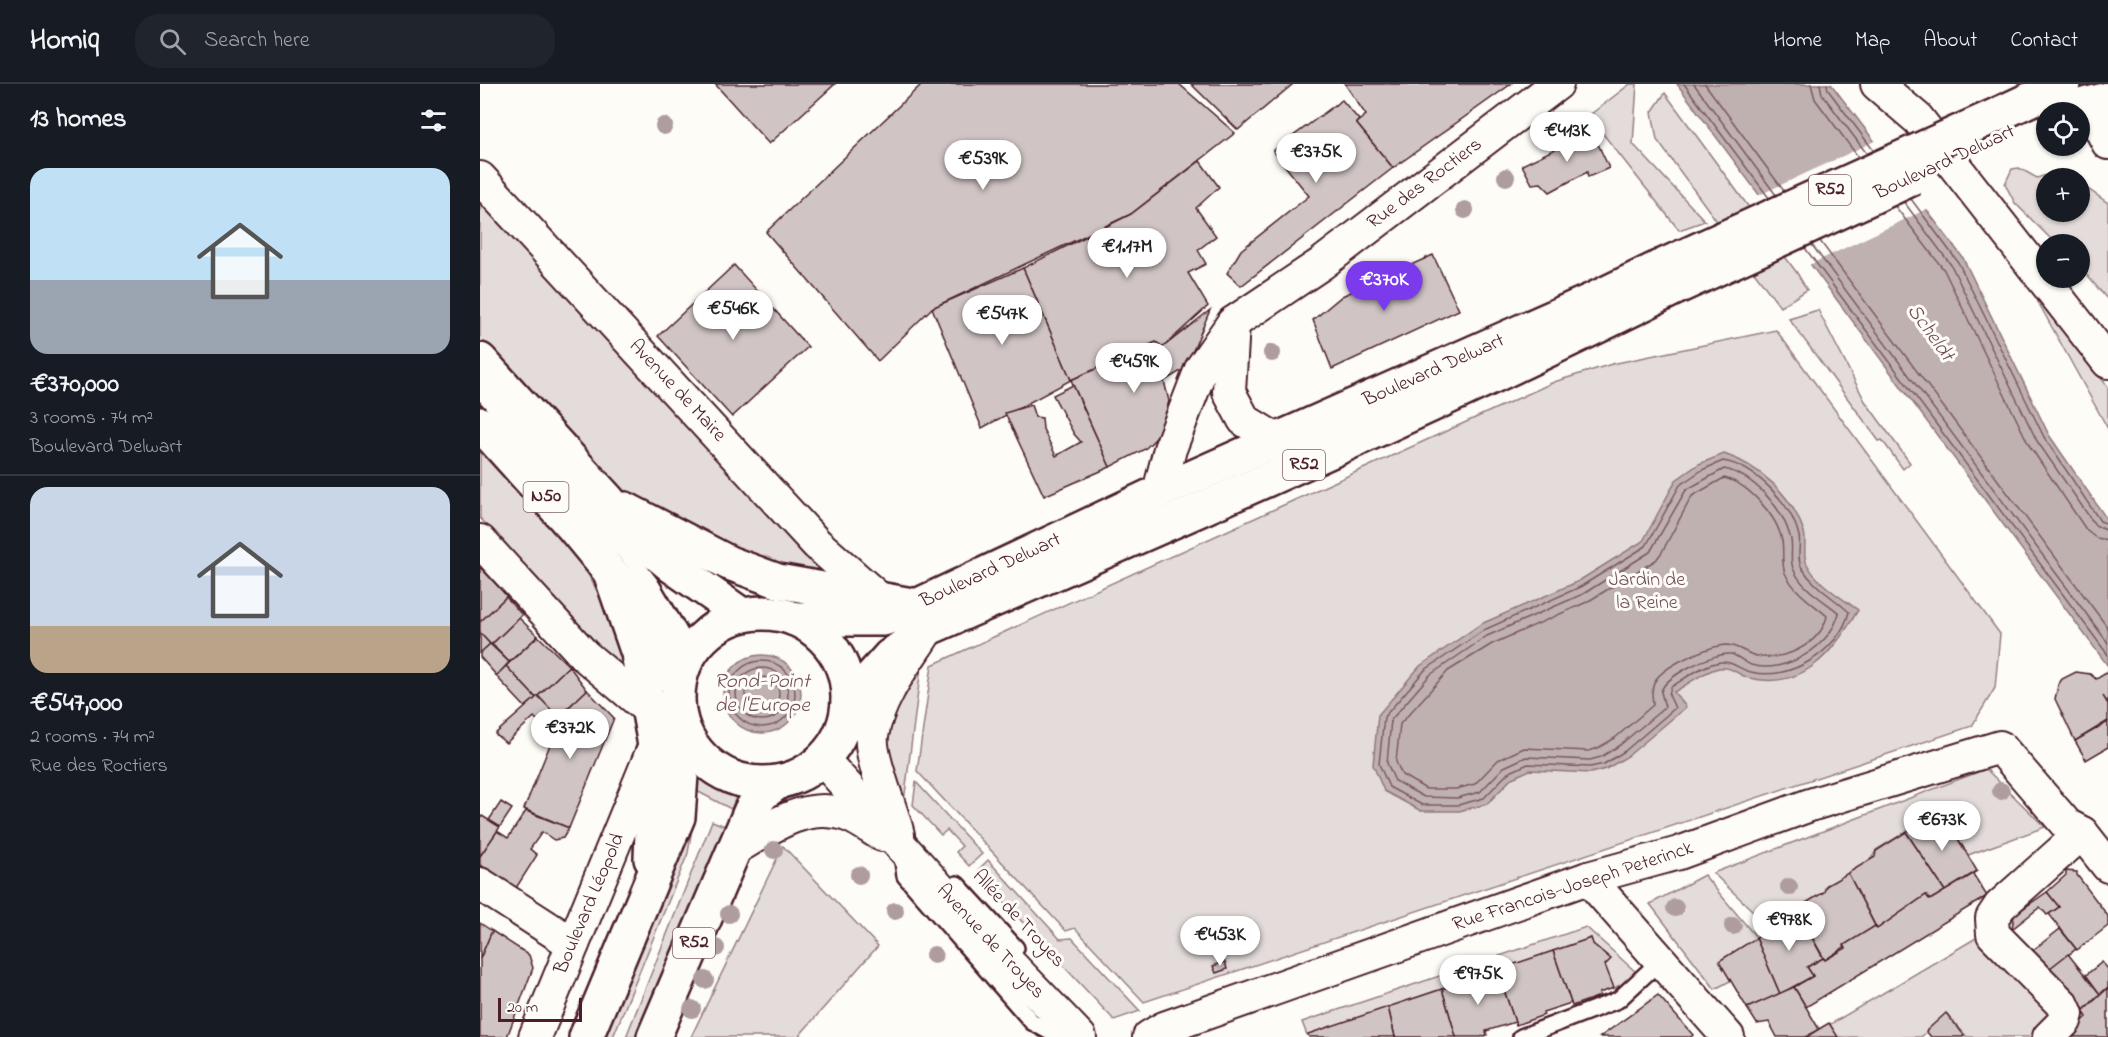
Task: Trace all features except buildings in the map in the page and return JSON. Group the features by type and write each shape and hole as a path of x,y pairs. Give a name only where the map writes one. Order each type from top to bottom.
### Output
{"main road":[{"name":"Boulevard Delwart","path":"849,702 922,618 1159,492 1667,277 2032,110 2086,96"},
{"name":"Boulevard Delwart","path":"795,619 846,621 922,618 1307,464 1508,371 1667,277"},
{"name":"N50","path":"480,360 608,500 637,537 672,566 742,615"},
{"name":"N50","path":"480,424 573,527 610,572 648,610 678,687"},
{"path":"608,500 729,563 778,581 878,598 922,618"},
{"path":"610,572 638,653 647,708 662,750"},
{"name":"R52","path":"586,1037 678,817 662,750 678,710 678,687 691,652 699,641 718,625 742,615 769,613 795,619 818,632 836,652 846,676 849,702 846,723 837,743 823,760 802,775 777,783 749,783 722,774 700,757 662,750"},
{"name":"R52","path":"654,1037 751,810 762,794 777,783"}],"street":[{"name":"Rue des Roctiers","path":"1159,492 1170,448 1201,369 1233,323 1321,264 1557,84"},
{"path":"1877,84 1918,119 2108,362"},
{"path":"2086,96 2108,143"},
{"name":"Avenue de Maire","path":"480,178 816,544 878,598"},
{"path":"1233,323 1229,392 1244,420 1278,441"},
{"path":"480,541 584,655 647,708"},
{"name":"Boulevard Delwart","path":"906,837 881,783 872,737 889,688 922,618"},
{"name":"Rue Francois-Joseph Peterinck","path":"1149,1037 1175,1024 1588,878 1679,853 1810,805 2000,747 2067,825 2082,833"},
{"name":"Boulevard Léopold","path":"535,1037 573,944 662,750"},
{"name":"Avenue de Troyes","path":"823,760 906,837 1080,1037"},
{"name":"Avenue de Troyes","path":"734,849 782,821 808,810 842,813 906,837"},
{"path":"2049,1037 2065,1021 2067,1014 2063,1005 1993,934 1992,918 2000,906 2082,833 2108,866"},
{"path":"1588,878 1728,1037"},
{"path":"480,884 573,944"}],"lane":[{"path":"480,390 636,565 651,584 691,652"},
{"path":"906,837 905,876 1032,1022 1059,1037"},
{"name":"Allée de Troyes","path":"906,837 1096,1037"},
{"path":"1521,1037 1618,1000 1660,961"}],"green space":[{"path":"1630,84 1637,84 1633,144 1705,221 1679,230 1592,120 1591,114"},
{"path":"1665,93 1797,273 1807,290 1780,307 1657,140 1652,112"},
{"path":"2019,168 2036,177 2036,222 2090,222 2090,191 2108,203 2108,300 2090,279 2090,234 2046,234 2015,203 2005,184 2012,169"},
{"path":"480,198 823,570 811,575 717,542 628,499 480,342"},
{"path":"2027,282 2108,387 2108,429"},
{"path":"1818,310 1865,401 1910,463 1903,469 1882,440 1879,441 1789,319"},
{"name":"Jardin de la Reine","path":"1776,330 2000,634 1995,688 1972,726 1144,1002 1075,928 1066,931 917,771 932,665 1554,382 1612,364"},
{"path":"480,439 574,549 611,616 627,676 480,518"},
{"path":"921,667 904,802 901,805 885,740 886,729 916,672"},
{"path":"1986,769 2045,827 1968,855 1954,832 1947,835 1935,814 1876,850 1862,867 1826,885 1825,893 1775,920 1774,931 1713,873"},
{"path":"694,775 709,785 737,795 731,809 691,788"},
{"path":"916,782 982,854 969,866 956,852 962,846 947,830 941,835 913,805"},
{"path":"712,821 725,826 638,1037 626,1037"},
{"path":"693,822 688,853 613,1037 599,1037"},
{"path":"783,846 878,946 798,1037 691,1037"},
{"path":"988,860 1060,939 1072,938 1140,1011 1114,1020 987,884 990,881 979,869"},
{"path":"1704,875 1757,938 1732,980 1715,989 1650,904"},
{"path":"1586,927 1637,973 1631,981 1613,988 1604,965 1610,958 1593,944 1591,938 1307,1035 1302,1022"},
{"path":"1976,938 1984,938 2053,1017 2033,1037 1967,1037 1947,1014 1921,1037 1837,1037 1829,1025"}],"water":[{"name":"Scheldt","path":"1677,84 1831,84 1963,258 2049,435 2108,521 2108,666"},
{"path":"1724,454 1762,474 1783,494 1792,506 1804,532 1806,560 1811,571 1830,590 1858,610 1839,640 1827,653 1801,673 1786,679 1749,678 1724,668 1702,675 1674,692 1686,707 1628,756 1606,769 1591,773 1530,770 1512,778 1487,804 1459,811 1421,811 1384,791 1373,765 1378,715 1420,666 1481,624 1577,582 1643,541 1676,480 1699,464"},
{"name":"Rond-Point de l'Europe","path":"754,655 770,655 784,661 795,672 801,686 801,702 795,716 784,727 770,733 754,733 740,727 729,716 723,702 723,686 729,672 740,661"}],"pier":[{"path":"1877,140 1929,208 1807,266 1757,196"}]}
